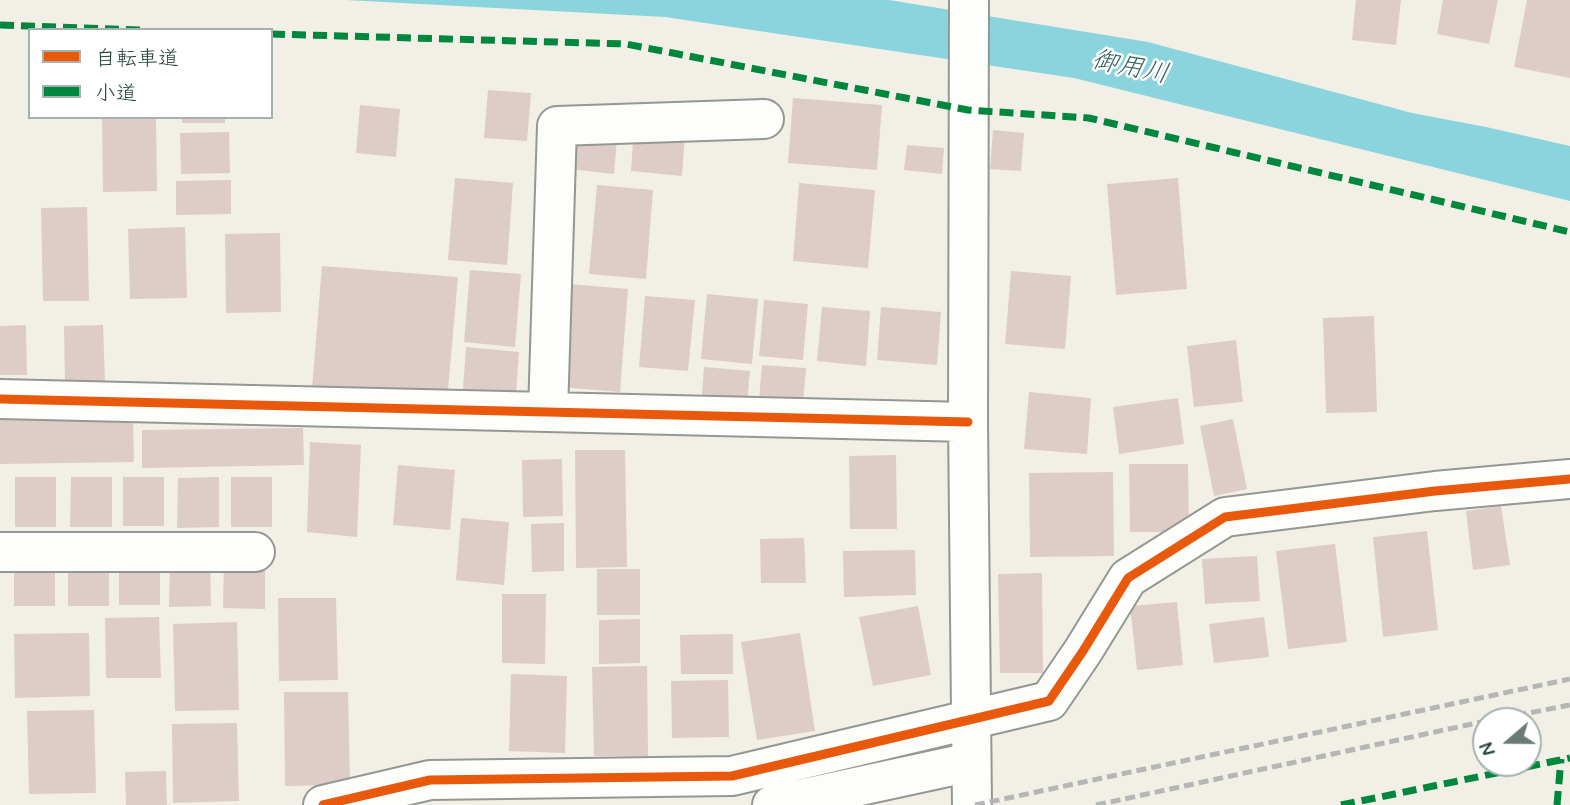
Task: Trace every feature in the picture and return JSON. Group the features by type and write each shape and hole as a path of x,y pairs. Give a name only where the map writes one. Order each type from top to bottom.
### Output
{"street":[{"path":"969,0 968,422 972,805"},
{"path":"548,412 557,126 764,119"},
{"path":"0,399 968,422"},
{"path":"323,805 430,780 732,776 1049,701 1128,578 1226,517 1435,491 1570,479"},
{"path":"0,552 256,551"},
{"path":"772,805 971,762"}],"water":[{"name":"御用川","path":"346,0 889,0 1148,42 1412,113 1570,146 1570,201 1074,78 665,17"}],"building":[{"path":"1356,0 1401,0 1396,45 1352,40"},
{"path":"1443,0 1498,0 1489,44 1437,34"},
{"path":"1527,0 1570,0 1570,78 1514,67"},
{"path":"488,90 531,93 527,141 484,138"},
{"path":"793,98 882,105 877,170 788,163"},
{"path":"360,105 400,109 396,157 356,153"},
{"path":"102,119 156,119 157,191 103,192"},
{"path":"182,119 225,119 225,123 182,123"},
{"path":"573,123 618,127 614,174 569,169"},
{"path":"634,128 685,133 682,176 631,171"},
{"path":"993,130 1024,133 1021,171 990,169"},
{"path":"229,132 230,173 181,174 180,133"},
{"path":"907,145 944,148 942,174 904,170"},
{"path":"455,178 513,183 507,265 448,260"},
{"path":"1178,178 1187,289 1116,295 1107,184"},
{"path":"231,180 231,214 176,215 176,181"},
{"path":"799,183 875,190 868,268 793,261"},
{"path":"597,185 653,190 646,279 589,274"},
{"path":"87,207 89,301 43,301 41,208"},
{"path":"185,227 187,298 130,299 128,229"},
{"path":"280,233 281,312 226,313 225,234"},
{"path":"322,266 458,277 447,401 312,389"},
{"path":"470,270 521,274 515,347 464,342"},
{"path":"1011,271 1071,276 1065,349 1005,344"},
{"path":"569,284 628,289 620,392 560,387"},
{"path":"707,294 758,299 752,364 701,359"},
{"path":"645,296 695,300 688,371 639,367"},
{"path":"764,300 808,304 803,360 759,356"},
{"path":"822,307 870,311 866,366 817,361"},
{"path":"881,307 941,312 937,365 877,360"},
{"path":"1374,316 1377,412 1326,413 1323,318"},
{"path":"26,325 27,375 0,375 0,326"},
{"path":"103,325 105,383 65,383 64,326"},
{"path":"1236,340 1243,402 1194,407 1187,346"},
{"path":"466,347 519,352 515,407 462,403"},
{"path":"762,365 806,368 802,416 758,412"},
{"path":"704,367 750,371 746,412 701,408"},
{"path":"1029,392 1091,398 1087,454 1024,449"},
{"path":"1178,398 1184,444 1119,454 1113,407"},
{"path":"133,417 134,462 0,464 0,419"},
{"path":"1233,419 1247,489 1214,496 1200,426"},
{"path":"303,428 304,465 142,468 142,430"},
{"path":"310,442 361,445 357,537 307,532"},
{"path":"575,450 625,450 627,567 576,568"},
{"path":"896,455 897,529 850,529 849,456"},
{"path":"562,459 563,516 523,517 522,460"},
{"path":"1129,464 1188,464 1189,532 1130,532"},
{"path":"398,465 455,470 450,530 393,525"},
{"path":"1113,472 1114,556 1030,557 1029,473"},
{"path":"15,477 56,477 56,527 15,527"},
{"path":"71,477 112,477 112,527 70,527"},
{"path":"123,477 164,477 164,526 123,526"},
{"path":"219,477 219,527 177,528 178,478"},
{"path":"231,477 272,477 272,527 231,527"},
{"path":"1501,506 1510,565 1473,570 1466,511"},
{"path":"461,518 509,522 504,585 456,580"},
{"path":"564,523 564,571 532,572 531,524"},
{"path":"1427,531 1438,630 1383,637 1373,537"},
{"path":"804,538 806,583 761,583 760,539"},
{"path":"1335,544 1347,642 1288,649 1276,551"},
{"path":"915,550 916,595 844,597 843,551"},
{"path":"14,556 55,556 55,606 14,606"},
{"path":"68,556 109,556 109,606 68,606"},
{"path":"119,556 160,556 160,605 119,605"},
{"path":"1257,556 1260,601 1205,604 1202,559"},
{"path":"170,557 210,557 211,606 169,607"},
{"path":"224,559 265,559 265,609 223,608"},
{"path":"597,569 640,569 640,615 597,615"},
{"path":"1042,573 1043,673 1000,673 998,574"},
{"path":"502,594 546,594 545,664 502,663"},
{"path":"278,598 336,598 338,680 279,681"},
{"path":"1177,602 1183,665 1137,670 1130,606"},
{"path":"918,606 931,675 873,686 859,617"},
{"path":"159,617 161,678 106,678 105,618"},
{"path":"1264,617 1269,657 1214,663 1209,624"},
{"path":"640,619 640,663 599,664 599,620"},
{"path":"237,622 239,710 175,711 173,624"},
{"path":"89,633 90,696 15,698 14,634"},
{"path":"800,633 815,731 757,740 741,642"},
{"path":"733,634 733,674 681,674 680,635"},
{"path":"647,666 648,756 594,756 592,667"},
{"path":"511,674 567,676 565,753 509,751"},
{"path":"728,680 729,737 672,738 671,681"},
{"path":"284,692 348,692 350,785 285,786"},
{"path":"94,710 96,793 29,794 27,711"},
{"path":"237,723 239,801 173,803 172,724"},
{"path":"166,771 167,805 126,805 125,772"}],"railway":[{"path":"975,805 1570,679"},
{"path":"1542,710 1570,705"},
{"path":"1096,805 1472,724"}],"marked path":[{"path":"0,25 85,28"},
{"path":"273,34 626,44 968,110 1089,118 1570,232"},
{"path":"1341,805 1570,758"},
{"path":"1557,805 1561,759"}],"cycle path":[{"path":"0,399 968,422"},
{"path":"323,805 430,780 732,776 1049,701 1128,578 1225,517 1435,491 1570,479"}]}
